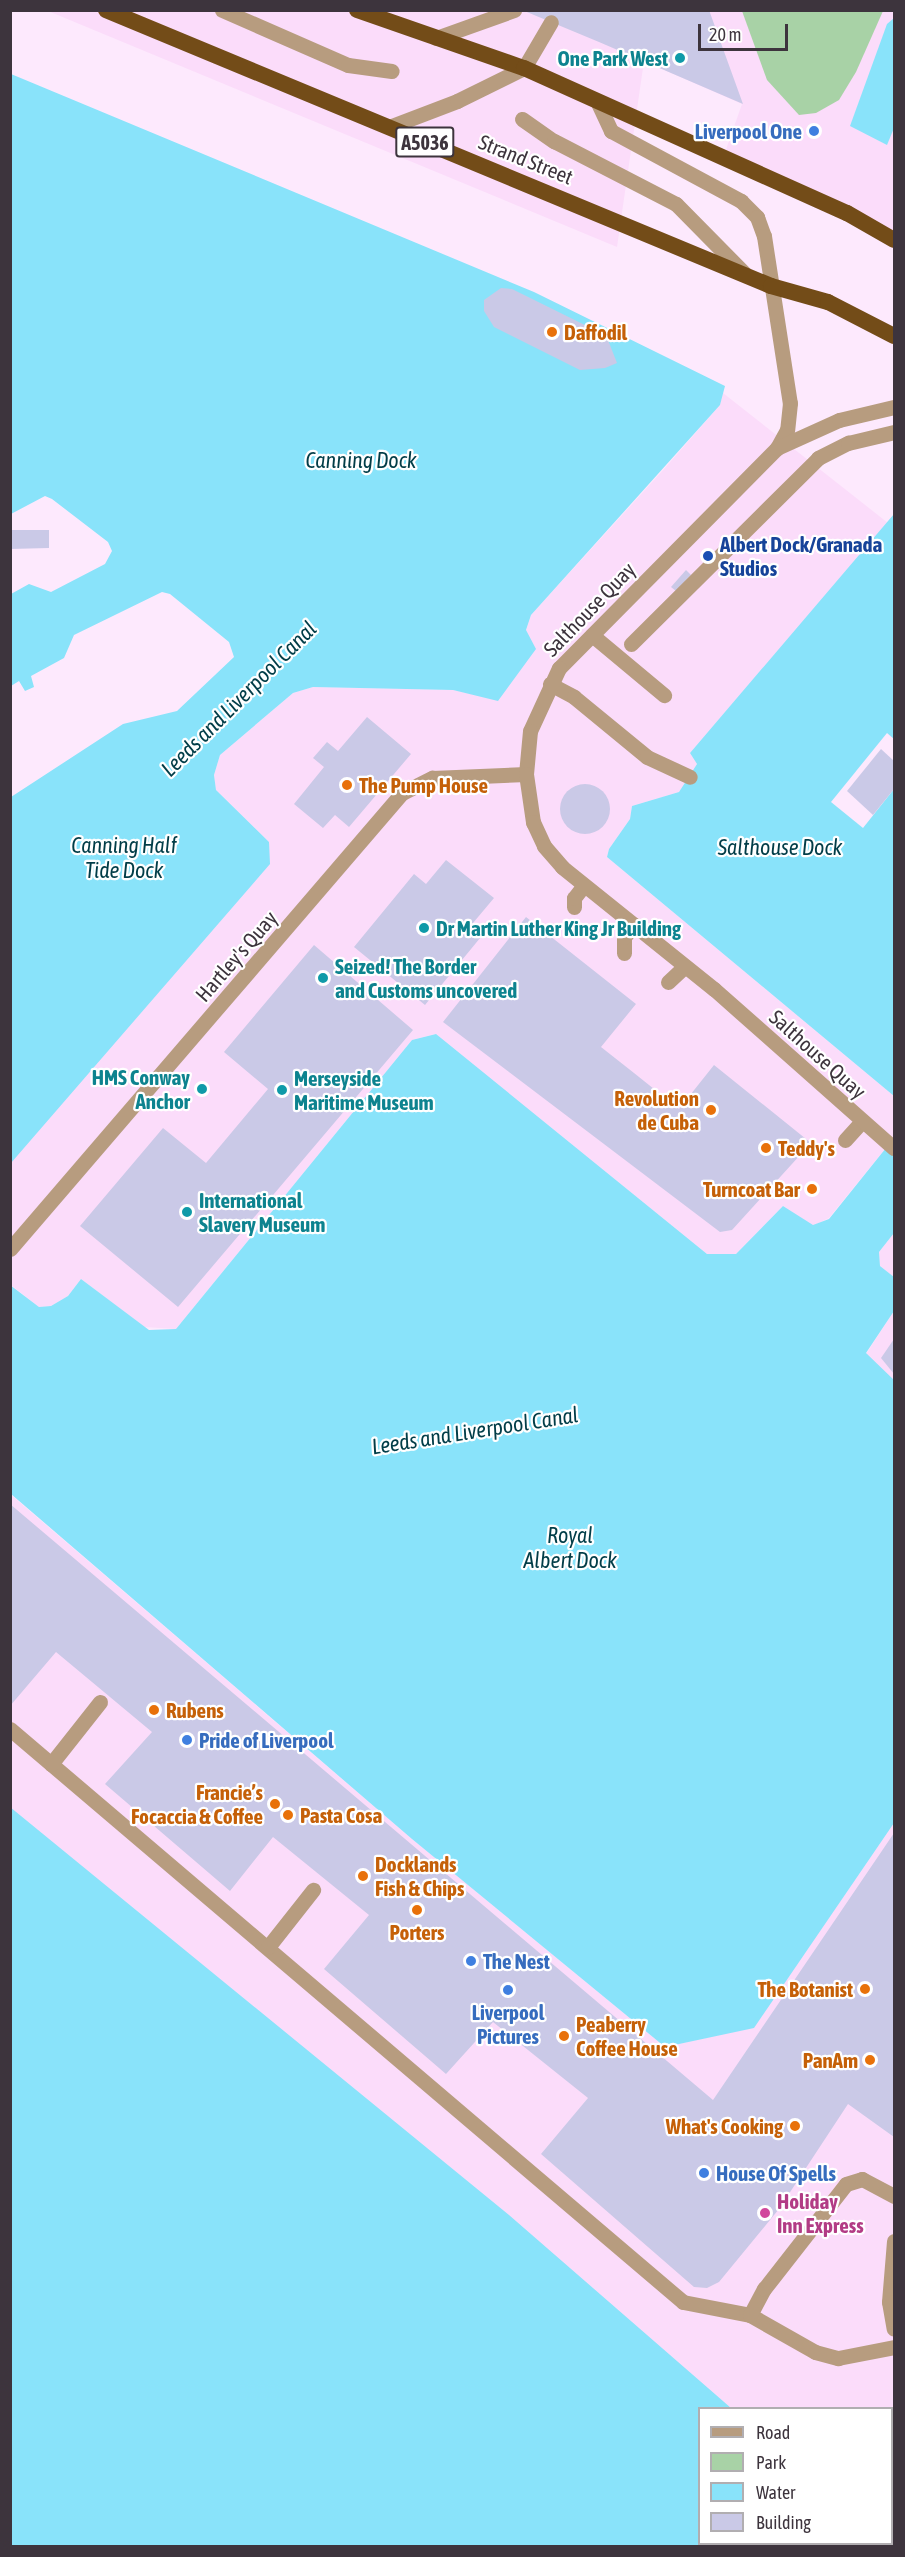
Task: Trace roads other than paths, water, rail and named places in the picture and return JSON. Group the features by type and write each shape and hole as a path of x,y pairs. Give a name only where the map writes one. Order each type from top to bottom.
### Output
{"highway":[{"name":"Strand Street","path":"106,10 771,286 828,302 894,336"},
{"path":"357,10 524,68 847,213 894,240"}],"street":[{"path":"222,10 348,66 392,70"},
{"path":"436,38 514,10"},
{"path":"389,127 457,101 524,68 552,16"},
{"name":"Salthouse Quay","path":"598,103 611,130 741,201 757,217 790,404 787,430 777,448 559,668 530,731 526,774 533,822 544,846 584,885 685,966 861,1122 894,1148"},
{"path":"522,119 554,141 676,204 745,274"},
{"name":"Salthouse Quay","path":"777,448 839,420 894,407"},
{"path":"631,644 818,458 848,443 894,432"},
{"path":"592,635 664,695"},
{"path":"550,684 574,697 647,757 690,777"},
{"name":"Hartley's Quay","path":"14,1245 402,793 432,778 526,774"},
{"path":"574,907 573,898 584,885"},
{"path":"620,943 633,925"},
{"path":"668,982 685,966"},
{"path":"845,1140 861,1122"},
{"path":"51,1764 100,1702"},
{"path":"10,1729 683,2302 750,2315 815,2352 838,2358 894,2347"},
{"path":"268,1947 313,1890"},
{"path":"750,2315 764,2289 846,2184 862,2180 894,2196"},
{"path":"894,2243 889,2302 894,2329"}],"water":[{"path":"894,18 894,128 887,145 850,126 887,24"},
{"name":"Canning Dock","path":"11,74 534,292 725,386 720,405 531,615 526,630 536,649 498,701 453,690 313,687 293,693 220,755 214,775 216,790 269,842 270,864 11,1163 11,797 123,724 177,711 234,657 229,642 170,594 162,592 74,635 64,658 31,676 34,687 25,691 19,681 11,686 11,594 29,584 51,592 105,564 112,551 108,542 45,496 11,514"},
{"name":"Salthouse Dock","path":"894,514 894,1096 607,857 609,849 630,819 632,806 679,792 697,764 690,753"},
{"name":"Royal Albert Dock","path":"436,1034 707,1254 736,1254 783,1206 813,1225 829,1219 894,1138 894,1233 879,1252 880,1266 894,1277 894,1311 866,1353 894,1380 894,1823 754,2028 665,2047 412,1839 11,1494 10,1285 39,1307 51,1306 68,1296 81,1279 149,1330 176,1329 412,1040"},
{"path":"10,1807 509,2215 730,2407 698,2407 698,2545 893,2545 893,2474 894,2546 11,2546"}],"place":[{"name":"One Park West","path":"680,58"},
{"name":"Liverpool One","path":"814,131"},
{"name":"Daffodil","path":"552,332"},
{"name":"Albert Dock/Granada Studios","path":"708,556"},
{"name":"The Pump House","path":"347,785"},
{"name":"Dr Martin Luther King Jr Building","path":"424,928"},
{"name":"Seized! The Border and Customs uncovered","path":"323,978"},
{"name":"HMS Conway Anchor","path":"202,1089"},
{"name":"Merseyside Maritime Museum","path":"282,1090"},
{"name":"Revolution de Cuba","path":"711,1110"},
{"name":"Teddy's","path":"766,1148"},
{"name":"Turncoat Bar","path":"812,1189"},
{"name":"International Slavery Museum","path":"187,1212"},
{"name":"Rubens","path":"154,1710"},
{"name":"Pride of Liverpool","path":"187,1740"},
{"name":"Francie’s Focaccia & Coffee","path":"275,1804"},
{"name":"Pasta Cosa","path":"288,1815"},
{"name":"Docklands Fish & Chips","path":"363,1876"},
{"name":"Porters","path":"417,1910"},
{"name":"The Nest","path":"471,1961"},
{"name":"The Botanist","path":"865,1989"},
{"name":"Liverpool Pictures","path":"508,1990"},
{"name":"Peaberry Coffee House","path":"564,2036"},
{"name":"PanAm","path":"870,2060"},
{"name":"What's Cooking","path":"795,2126"},
{"name":"House Of Spells","path":"704,2173"},
{"name":"Holiday Inn Express","path":"765,2213"}],"water label":[{"name":"Leeds and Liverpool Canal","path":"239,699"},
{"name":"Canning Half Tide Dock","path":"124,858"},
{"name":"Leeds and Liverpool Canal","path":"475,1431"}]}
